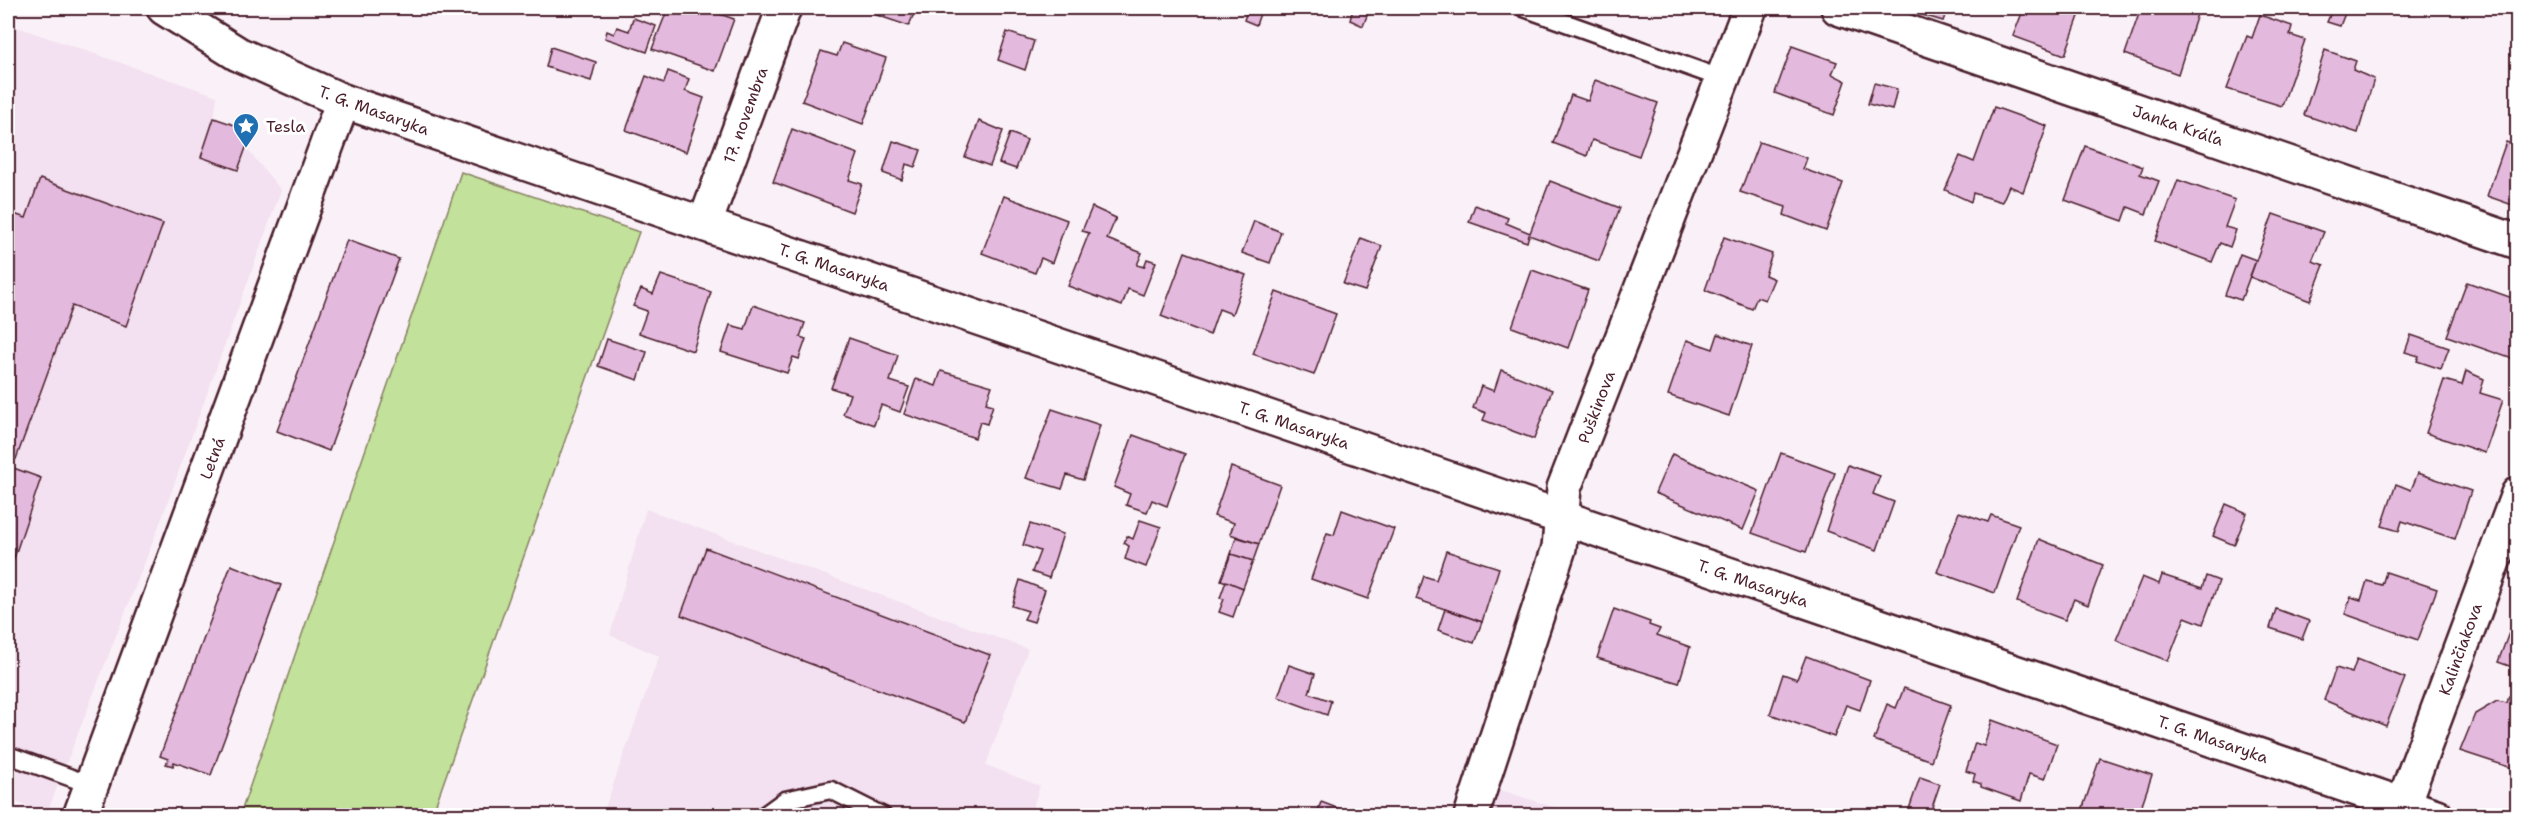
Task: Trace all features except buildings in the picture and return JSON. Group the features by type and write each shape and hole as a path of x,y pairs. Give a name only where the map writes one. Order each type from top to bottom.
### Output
{"street":[{"name":"T. G. Masaryka","path":"164,8 238,54 343,102 705,223 2436,816"},
{"name":"17. novembra","path":"705,223 784,8"},
{"name":"Puškinova","path":"1471,816 1559,548 1564,488 1750,8"},
{"name":"Janka Kráľa","path":"1838,8 2517,242"},
{"name":"Letná","path":"80,816 343,102"},
{"name":"Kalinčiakova","path":"2403,804 2517,494"}],"lane":[{"path":"1524,8 1723,79"},
{"path":"8,755 91,785"},
{"path":"763,816 785,800 831,790 883,816"}],"shaded area":[{"path":"8,24 217,96 214,118 201,157 238,170 246,148 281,190 160,523 47,813 8,799"},
{"path":"646,509 1028,649 986,765 1040,786 1030,815 602,816 659,656 610,635"},
{"path":"1482,784 1578,815 1471,816"}],"green space":[{"path":"461,172 639,232 432,815 240,815"}],"place":[{"name":"Tesla","path":"246,149"}]}
